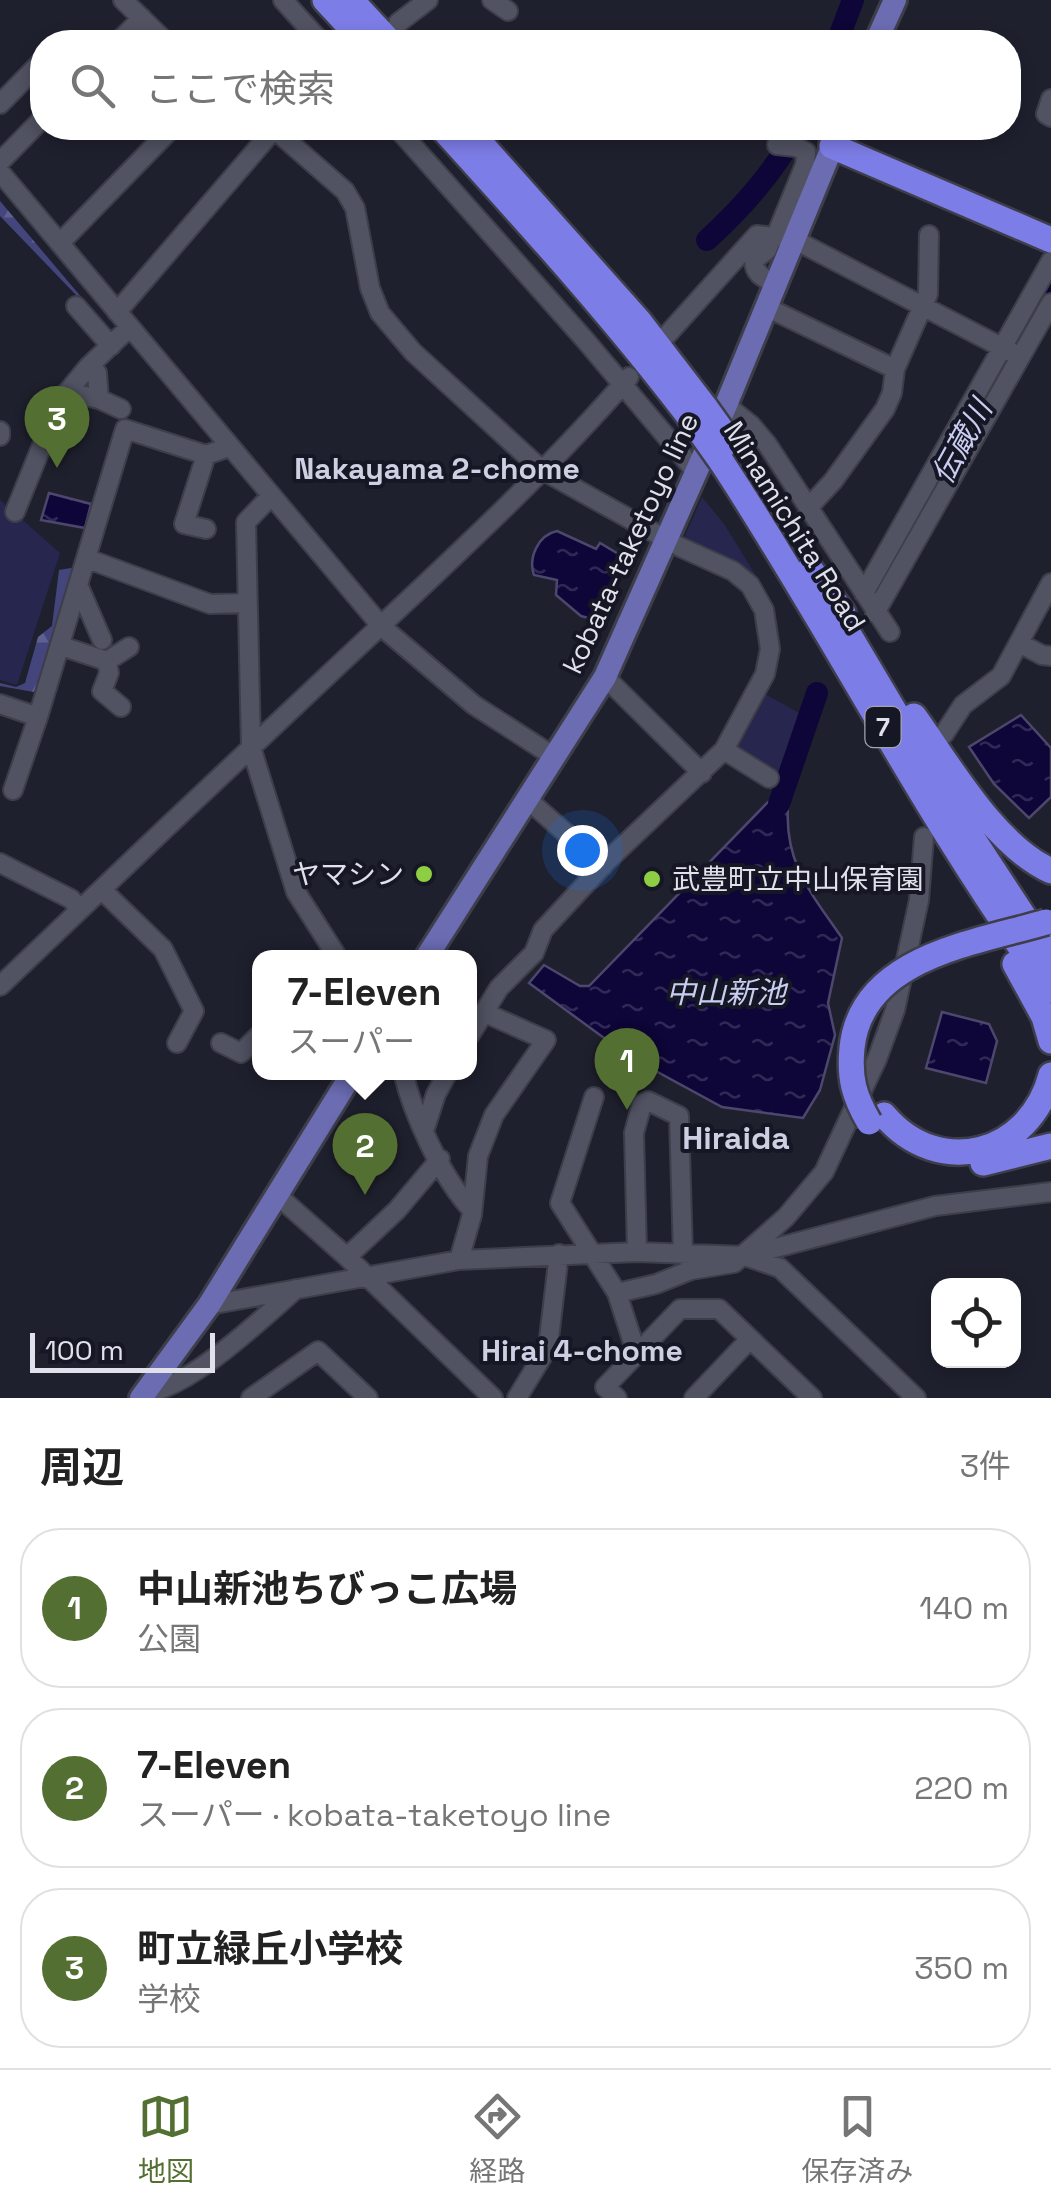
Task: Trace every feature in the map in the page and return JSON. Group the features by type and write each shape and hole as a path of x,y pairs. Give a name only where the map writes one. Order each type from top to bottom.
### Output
{"highway":[{"path":"325,0 353,30"},
{"path":"351,0 390,30"},
{"name":"Minamichita Road","path":"453,140 557,254 653,368 709,413"},
{"name":"Minamichita Road","path":"478,140 639,321 709,413 726,452 864,696 936,817 1051,990"},
{"path":"844,140 1051,240"},
{"path":"845,140 1051,228"},
{"name":"Minamichita Road","path":"726,452 810,569 946,798 1051,958"},
{"path":"810,569 997,829 1022,853 1051,871"},
{"path":"864,696 884,745 1037,1002 1051,1041"},
{"path":"1050,927 937,969 886,1000 873,1022 866,1080 883,1138 900,1150 938,1162 980,1164 1051,1146"},
{"path":"877,1118 928,1148 973,1152 992,1147 1019,1130 1038,1108 1051,1075"}],"main road":[{"path":"881,30 895,0"},
{"name":"kobata-taketoyo line","path":"431,950 605,677 696,472 709,413 776,284 781,240 834,140"},
{"path":"144,1395 209,1305 348,1080"}],"street":[{"path":"122,0 154,30"},
{"path":"283,0 311,30"},
{"path":"397,30 422,1"},
{"path":"130,30 142,18"},
{"path":"0,104 30,73"},
{"path":"1051,99 1046,114 1051,116"},
{"path":"0,162 30,131"},
{"path":"60,243 160,140"},
{"path":"117,312 260,140"},
{"path":"281,140 345,191 355,208 370,288 380,313 397,336 542,470 668,540 733,570 750,585 764,610 770,649 766,674 724,750 602,866 543,930 534,954 498,988 477,1023"},
{"path":"408,140 625,381 696,472"},
{"path":"777,146 806,152 806,166 775,238 924,304 1020,357"},
{"path":"0,172 382,626 474,706 553,756"},
{"path":"667,335 752,238 762,234 781,240"},
{"path":"808,508 834,480 885,409 895,369 928,294 929,235"},
{"path":"864,594 1051,261"},
{"path":"875,612 1051,303"},
{"path":"76,306 112,346"},
{"path":"766,307 895,369"},
{"path":"15,512 60,401 88,367 130,328"},
{"path":"88,367 96,373 99,399"},
{"path":"0,986 382,626 542,470 625,381"},
{"path":"68,392 121,409"},
{"path":"709,413 752,426 890,632"},
{"path":"13,790 125,430 206,455 229,447"},
{"path":"206,455 184,524 206,530"},
{"path":"270,497 246,522 251,747 296,892 333,950"},
{"path":"88,558 210,604 247,603"},
{"path":"944,734 963,705 1001,676 1051,583"},
{"path":"79,587 102,640"},
{"path":"1019,643 1051,656"},
{"path":"60,646 107,662"},
{"path":"107,662 128,647"},
{"path":"107,662 109,672 102,690 121,706"},
{"path":"605,677 702,773"},
{"path":"0,704 38,717"},
{"path":"724,750 770,778"},
{"path":"526,798 602,866"},
{"path":"616,1293 656,1284 691,1270 729,1265 786,1216 824,1172 877,1059 895,1010 920,900 924,837"},
{"path":"0,863 72,900 80,910"},
{"path":"102,890 163,949 194,1011 177,1043"},
{"path":"459,1260 472,1210 478,1156 494,1115 546,1040 483,1012"},
{"path":"221,1043 241,1053 252,1042"},
{"path":"405,1080 412,1108 453,1189 472,1210"},
{"path":"425,1128 444,1080"},
{"path":"594,1097 560,1203 616,1293 637,1355"},
{"path":"637,1252 634,1134 642,1104 648,1101 679,1116 682,1255"},
{"path":"347,1257 397,1210 440,1159"},
{"path":"209,1305 459,1260 637,1252 744,1256 935,1206 1051,1192"},
{"path":"277,1195 493,1398"},
{"path":"517,1398 548,1347 560,1254"},
{"path":"744,1256 780,1268 908,1396"},
{"path":"144,1395 173,1385 298,1288"},
{"path":"617,1398 605,1387 680,1309 719,1309 807,1396"},
{"path":"694,1398 750,1339"},
{"path":"252,1398 318,1352 368,1398"},
{"path":"337,1398 350,1380"}],"shaded area":[{"path":"702,497 724,524 758,579 680,547"},
{"path":"0,500 60,553 17,685 0,680"},
{"path":"763,693 801,714 778,772 735,750"}],"green space":[{"path":"0,201 104,324 0,216"},
{"path":"77,567 34,692 0,686 25,683 38,637 52,626 59,570"}],"water":[{"path":"49,493 91,504 85,528 41,520"},
{"path":"557,531 596,549 600,543 630,561 597,620 581,616 556,595 557,580 534,575 536,548"},
{"path":"1021,715 1051,748 1051,797 1029,818 994,784 969,747"},
{"name":"中山新池","path":"768,802 788,805 795,861 842,938 828,1003 835,1035 820,1090 803,1118 722,1107 630,1057 529,983 544,965 580,986 589,986"},
{"path":"942,1012 989,1024 997,1041 986,1083 926,1068"}],"waterway":[{"path":"842,30 853,0"},
{"path":"707,240 757,188 791,140"},
{"name":"伝蔵川","path":"900,552 1051,280"},
{"name":"伝蔵川","path":"779,804 817,693"}],"place":[{"name":"町立緑丘小学校","path":"57,468"},
{"name":"ヤマシン","path":"424,874"},
{"name":"武豊町立中山保育園","path":"652,879"},
{"name":"中山新池ちびっこ広場","path":"627,1110"},
{"name":"7-Eleven","path":"365,1195"}],"district":[{"name":"Nakayama 2-chome","path":"437,469"},
{"name":"Hiraida","path":"736,1138"},
{"name":"Hirai 4-chome","path":"582,1351"}]}
